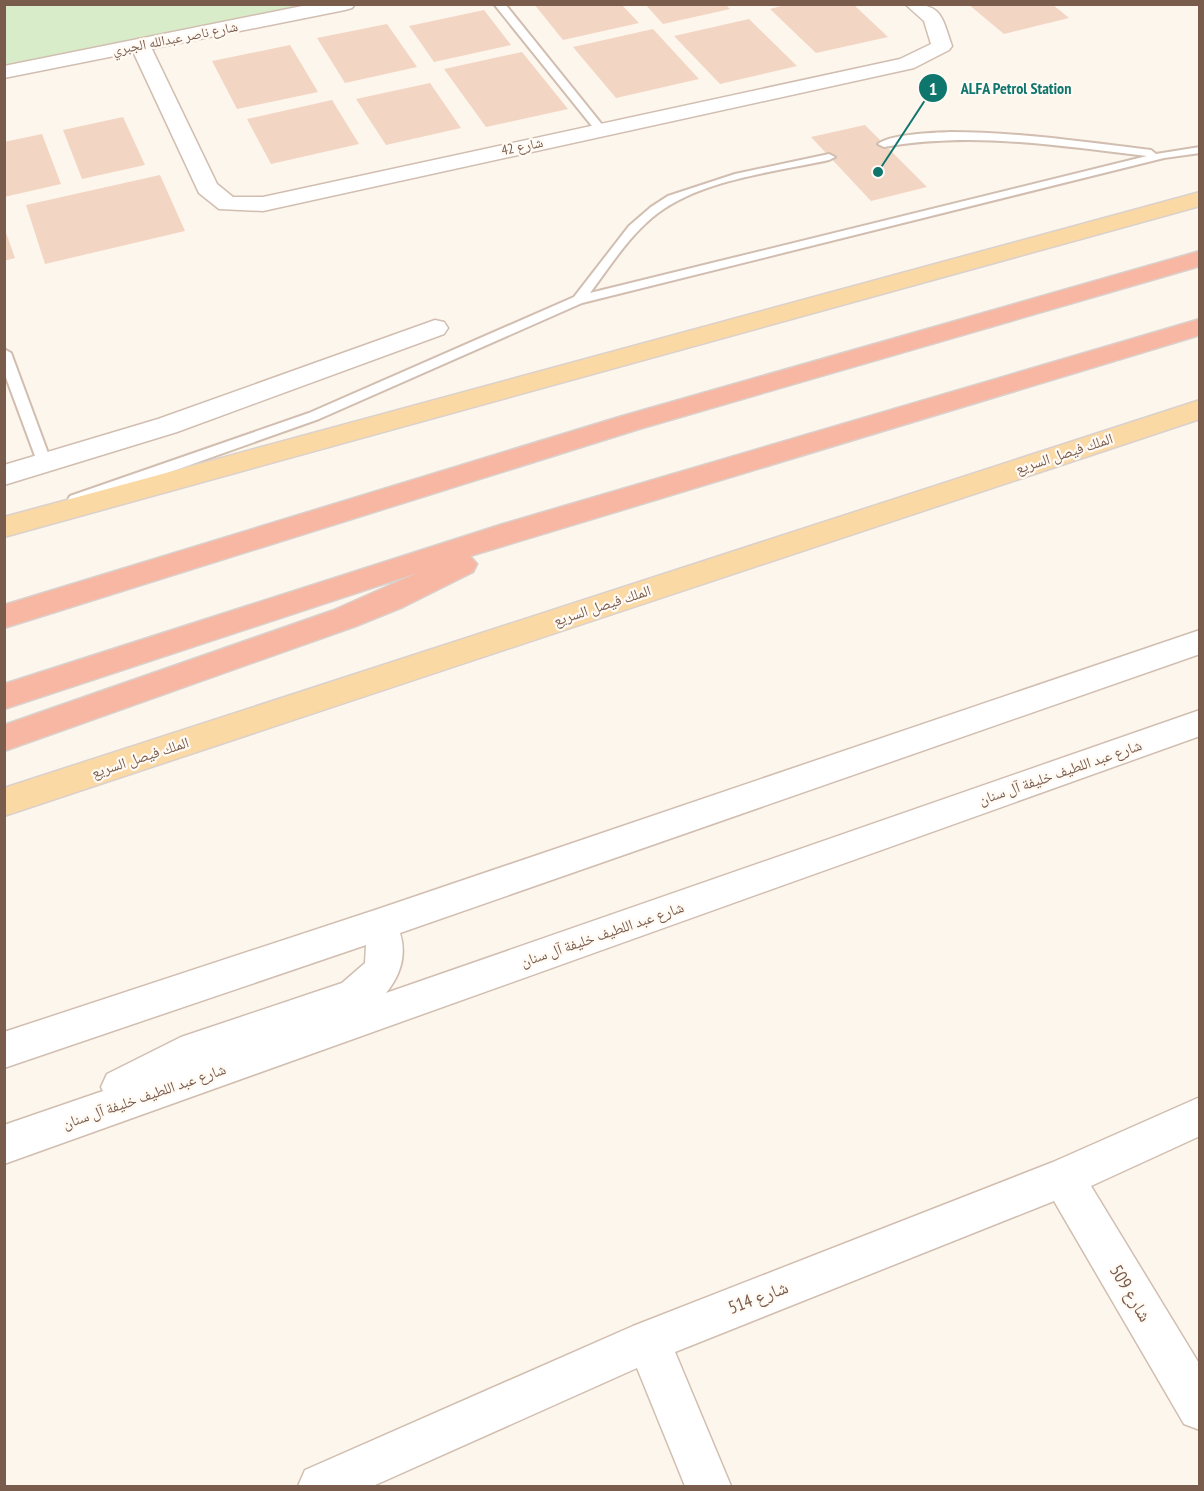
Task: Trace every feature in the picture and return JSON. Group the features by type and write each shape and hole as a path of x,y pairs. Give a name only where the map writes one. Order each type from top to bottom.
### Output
{"highway":[{"path":"4,617 629,423 1200,258"},
{"path":"4,697 513,531 1200,327"},
{"path":"4,738 345,618 392,599 477,555 513,531"}],"main road":[{"path":"6,527 1200,199"},
{"name":"الملك فيصل السريع","path":"4,802 1200,409"}],"street":[{"name":"شارع ناصر عبدالله الجبري","path":"4,72 345,4"},
{"name":"شارع 42","path":"140,45 207,188 227,204 263,204 907,64 942,46 933,19 915,4"},
{"path":"4,475 45,464 251,396 435,328"},
{"path":"4,1050 378,925 1200,642"},
{"name":"شارع عبد اللطيف خليفة آل سنان","path":"4,1145 1200,723"},
{"path":"64,1124 109,1094 195,1050 353,996 365,989 382,969 386,953 384,938 378,925"},
{"name":"شارع 514","path":"321,1486 648,1341 1063,1178 1200,1116"},
{"name":"شارع 509","path":"1063,1178 1200,1408"},
{"path":"648,1341 708,1486"}],"lane":[{"path":"499,4 600,129"},
{"path":"884,144 922,136 965,134 1164,155"},
{"path":"6,527 122,482 314,416 578,300 1164,155 1200,150"},
{"path":"578,300 642,220 670,200 708,185 830,157"},
{"path":"4,353 45,464"}],"green space":[{"path":"5,5 344,5 5,71"}],"building":[{"path":"534,4 621,4 639,23 563,40"},
{"path":"645,4 725,4 730,9 663,24"},
{"path":"788,4 853,4 888,37 816,53 770,9"},
{"path":"968,4 1052,4 1069,18 1004,34"},
{"path":"484,10 511,45 434,62 409,26"},
{"path":"749,19 797,66 720,84 674,36"},
{"path":"387,24 417,67 345,83 317,38"},
{"path":"653,29 699,79 616,98 573,47"},
{"path":"290,45 318,92 237,109 212,61"},
{"path":"522,52 568,109 486,127 444,69"},
{"path":"430,83 461,128 386,145 356,99"},
{"path":"332,100 359,144 271,164 247,119"},
{"path":"123,117 145,165 82,179 63,130"},
{"path":"865,125 927,187 871,201 811,137"},
{"path":"42,134 61,184 4,197 4,142"},
{"path":"160,175 185,231 45,264 26,205"},
{"path":"4,227 15,258 4,261"}],"place":[{"name":"ALFA Petrol Station","path":"878,172"}]}
